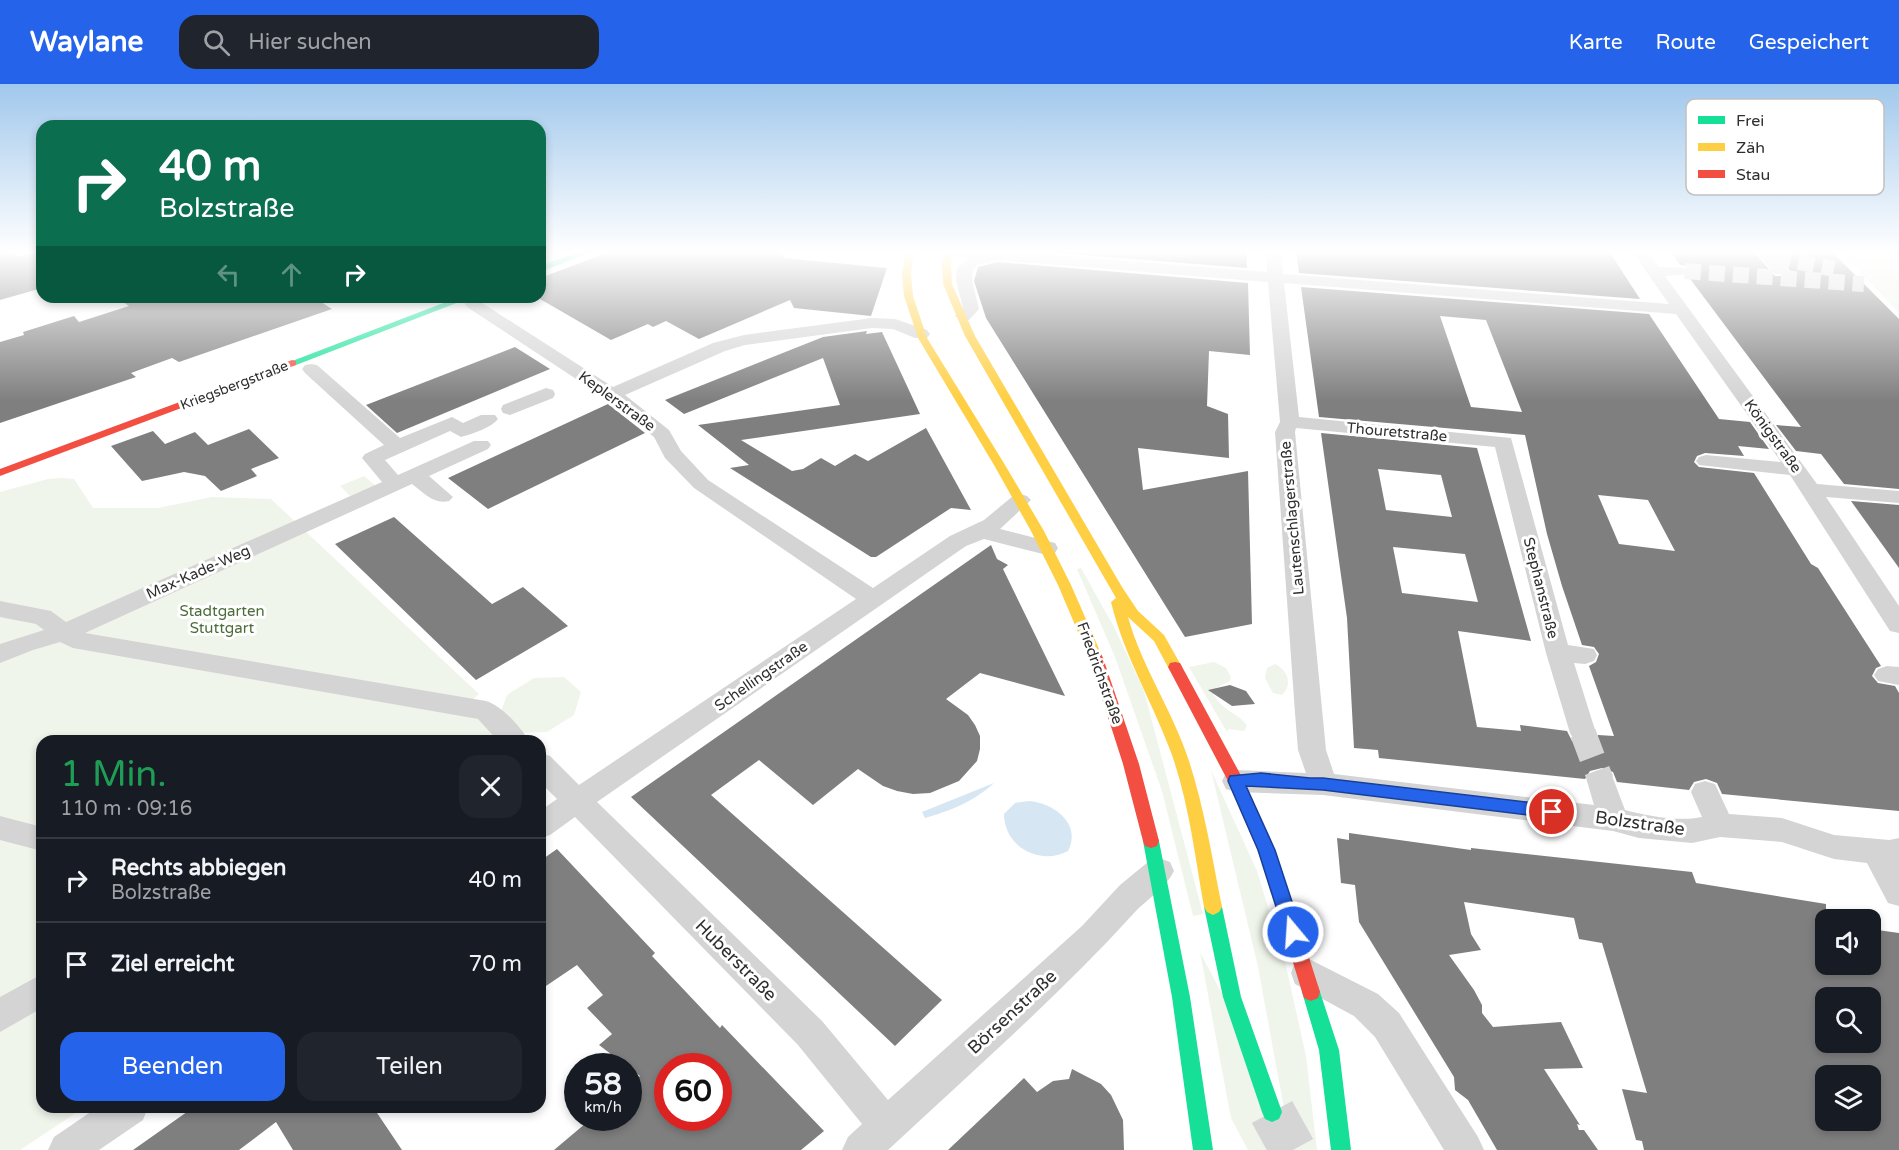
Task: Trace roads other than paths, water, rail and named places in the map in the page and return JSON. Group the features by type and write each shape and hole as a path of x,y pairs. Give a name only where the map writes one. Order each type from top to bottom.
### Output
{"main road":[{"path":"955,301 970,336 1116,588 1133,614 1159,638 1236,781 1267,850 1329,1050 1341,1150"},
{"path":"923,302 960,311"},
{"name":"Friedrichstraße","path":"923,302 921,334 1047,548 1103,676 1125,745 1159,870 1203,1150"},
{"name":"Kriegsbergstraße","path":"0,473 452,303"},
{"name":"Kriegsbergstraße","path":"0,458 180,394 209,379"},
{"path":"1116,588 1122,623 1166,720 1185,774 1232,998 1272,1112"},
{"path":"1200,1131 1218,1150"}],"street":[{"path":"960,311 971,309 969,301"},
{"name":"Lautenschlagerstraße","path":"1279,301 1290,422 1285,432 1308,713 1312,750 1323,784"},
{"path":"1601,301 1682,310"},
{"name":"Königstraße","path":"1675,301 1811,490 1899,625"},
{"path":"872,322 923,302"},
{"name":"Keplerstraße","path":"472,303 612,394 662,434 672,454 701,484 873,599"},
{"path":"612,394 730,343 755,338 872,322 895,324 921,334"},
{"path":"311,369 398,447"},
{"path":"510,410 546,394"},
{"path":"442,497 405,480 372,458 453,424 488,419"},
{"name":"Thouretstraße","path":"1290,422 1504,442"},
{"name":"Max-Kade-Weg","path":"0,654 25,643 63,633 405,480 485,448 453,424"},
{"name":"Stephanstraße","path":"1504,442 1558,652 1583,733"},
{"path":"1706,461 1797,470"},
{"path":"1811,490 1899,497"},
{"name":"Schellingstraße","path":"546,822 958,541 984,532 1020,500"},
{"path":"984,532 1047,548"},
{"path":"0,609 43,617 74,639 486,711 509,735"},
{"path":"1558,652 1585,655"},
{"name":"Huberstraße","path":"546,770 810,1033 874,1139"},
{"name":"Bolzstraße","path":"1236,781 1261,779 1310,785 1323,784 1613,819 1639,826 1692,831 1720,825 1782,830 1834,847 1887,852"},
{"path":"1601,781 1613,819"},
{"path":"1705,792 1720,825"},
{"path":"0,828 36,837"},
{"path":"1887,852 1899,893"},
{"name":"Börsenstraße","path":"874,1139 1093,936 1131,895 1159,870"},
{"path":"1307,973 1366,1005 1387,1025 1465,1150"},
{"path":"0,1016 36,994"},
{"path":"67,1150 121,1113"}],"water":[{"path":"994,783 970,800 953,808 925,818 922,812"},
{"path":"1029,801 1048,806 1063,817 1071,832 1068,851 1057,855 1035,855 1017,844 1010,836 1004,814 1015,803"}],"tunnel":[{"path":"1583,733 1601,781"},
{"path":"1272,1112 1293,1150"}],"park label":[{"name":"Stadtgarten Stuttgart","path":"222,620"}]}
